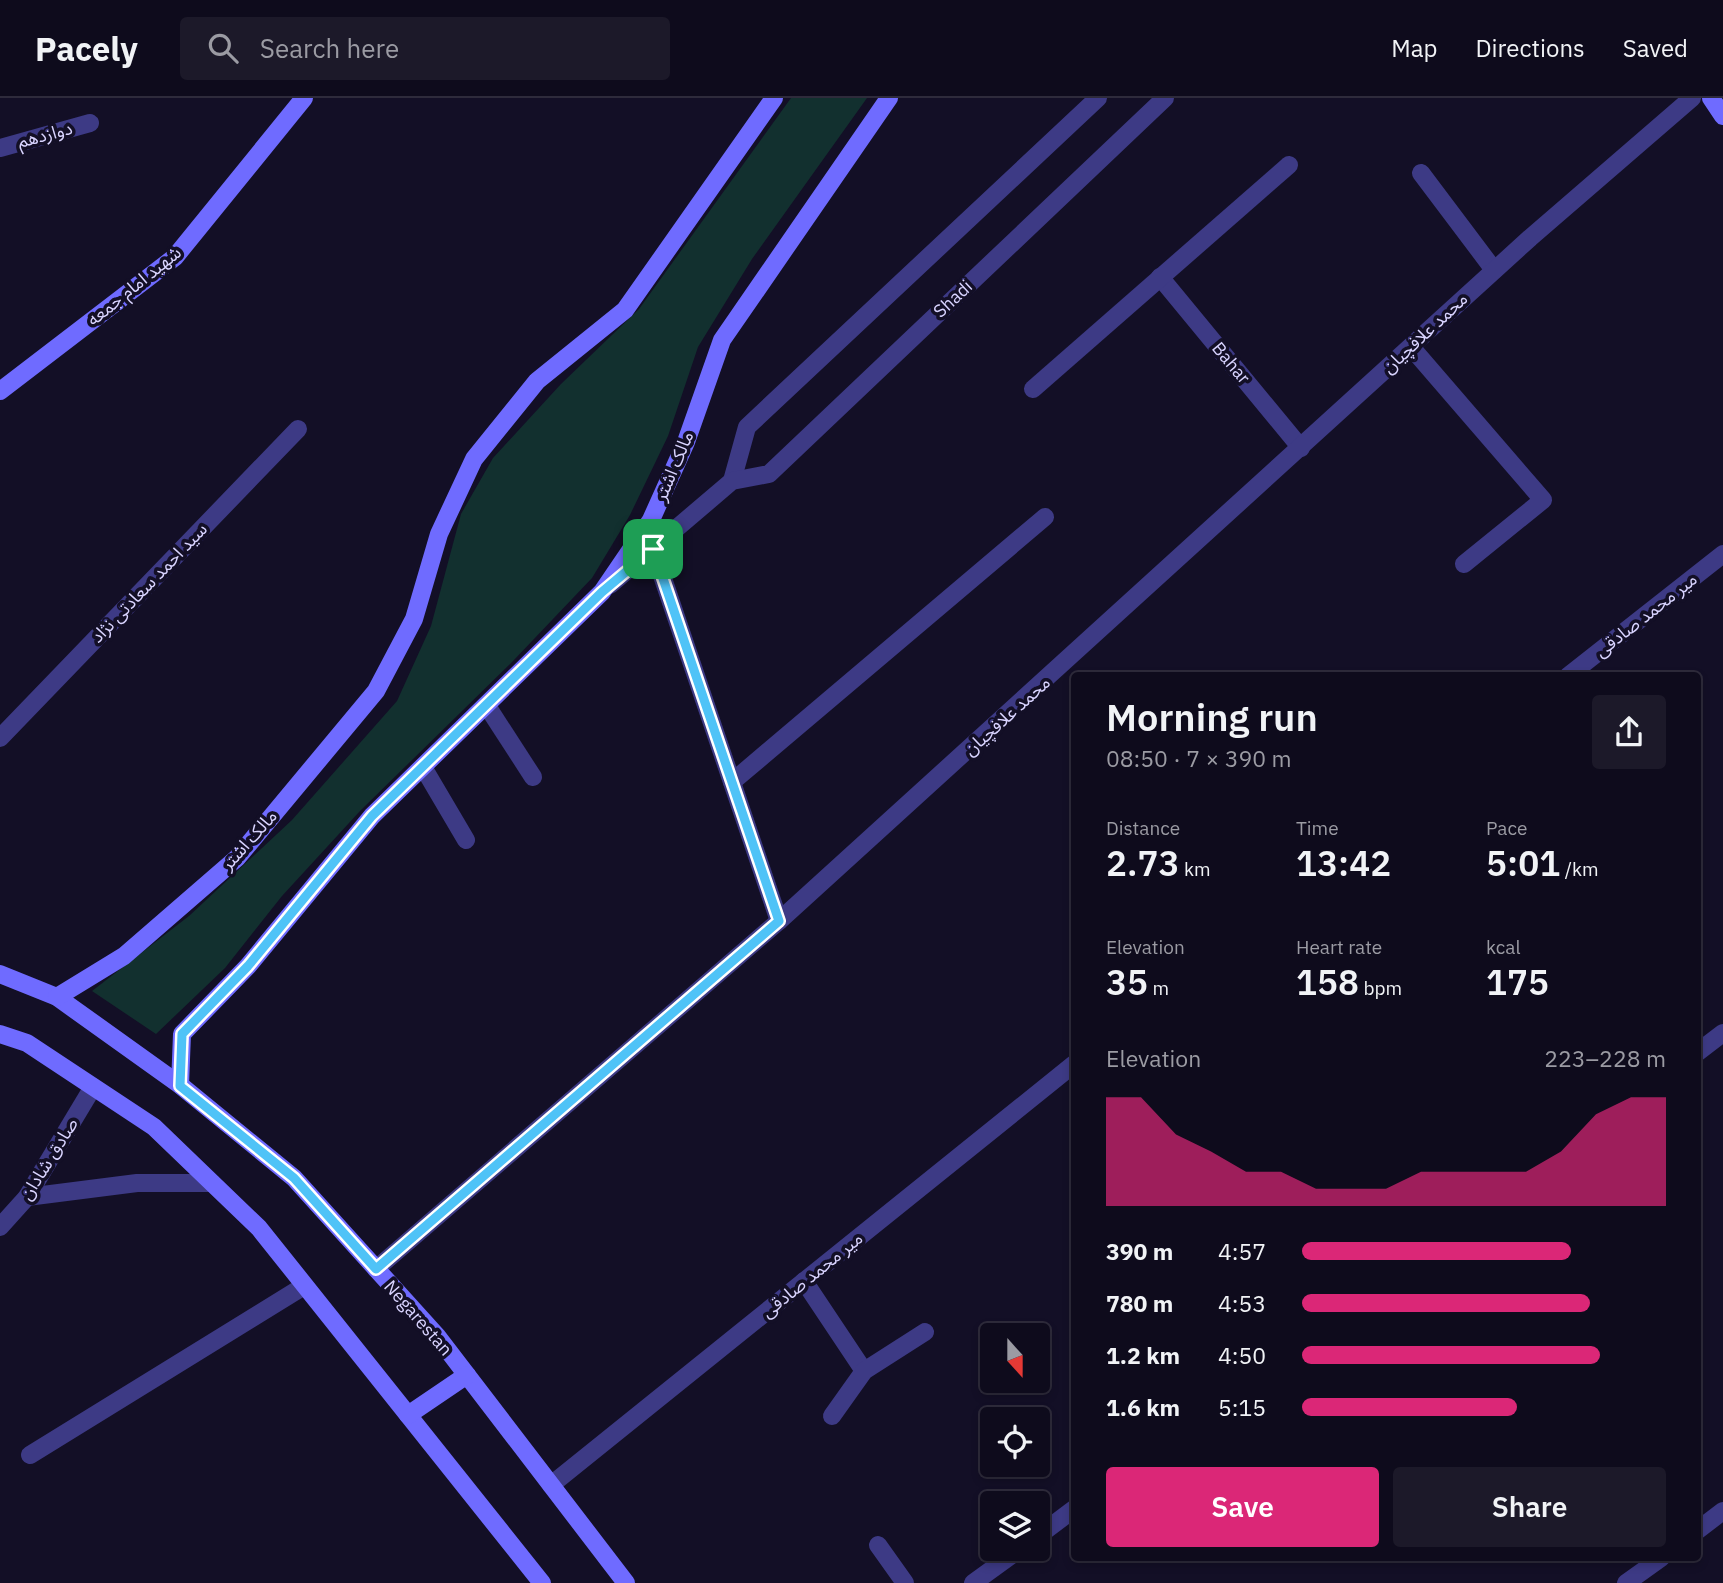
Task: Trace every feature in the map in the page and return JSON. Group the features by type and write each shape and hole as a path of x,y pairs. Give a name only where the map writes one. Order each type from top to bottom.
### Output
{"street":[{"name":"شهید امام جمعه","path":"0,391 175,257 304,98"},
{"name":"مالک اشتر","path":"57,997 124,956 237,858 376,691 414,620 439,534 474,459 537,381 625,310 774,98"},
{"name":"مالک اشتر","path":"180,1086 182,1034 248,966 372,816 602,592 651,520 686,442 722,341 889,98"},
{"path":"602,592 732,481 747,427 1098,98"},
{"name":"Shadi","path":"732,481 769,474 1166,98"},
{"name":"محمد علافچیان","path":"376,1269 779,921 1494,270 1692,98"},
{"path":"1711,98 1723,116"},
{"name":"دوازدهم","path":"0,148 90,123"},
{"path":"1033,389 1289,164"},
{"path":"1421,173 1494,270"},
{"name":"Bahar","path":"1160,277 1301,448"},
{"path":"1411,347 1543,500 1464,564"},
{"name":"سید احمد سعادتی نژاد","path":"0,738 299,429"},
{"path":"732,782 1045,517"},
{"path":"653,549 779,921"},
{"name":"میر محمد صادقی","path":"1573,672 1723,554"},
{"path":"487,706 533,777"},
{"path":"423,767 466,840"},
{"name":"Negarestan","path":"0,974 57,997 180,1086 294,1178 437,1336 626,1583"},
{"path":"1701,1050 1723,1033"},
{"path":"0,1034 27,1043 154,1128 259,1228 542,1583"},
{"name":"میر محمد صادقی","path":"551,1485 1071,1066"},
{"name":"صادق شادان","path":"0,1227 27,1197 93,1087"},
{"path":"27,1197 138,1183 212,1183"},
{"path":"804,1281 864,1371"},
{"path":"30,1455 304,1286"},
{"path":"832,1416 864,1371 925,1332"},
{"path":"408,1415 467,1375"},
{"path":"1050,1527 1071,1511"},
{"path":"1701,1528 1723,1511"},
{"path":"878,1545 905,1583"},
{"path":"973,1583 1003,1561"},
{"path":"1626,1583 1657,1561"}],"green space":[{"path":"791,98 867,98 752,259 698,347 668,436 630,515 592,578 513,661 360,811 282,896 225,968 156,1034 92,991 189,916 292,820 397,701 431,626 461,514 493,458 561,384 639,309"}],"route":[{"path":"653,549 779,921 376,1269 294,1178 180,1086 182,1034 248,966 372,816 602,592 653,549"}]}
